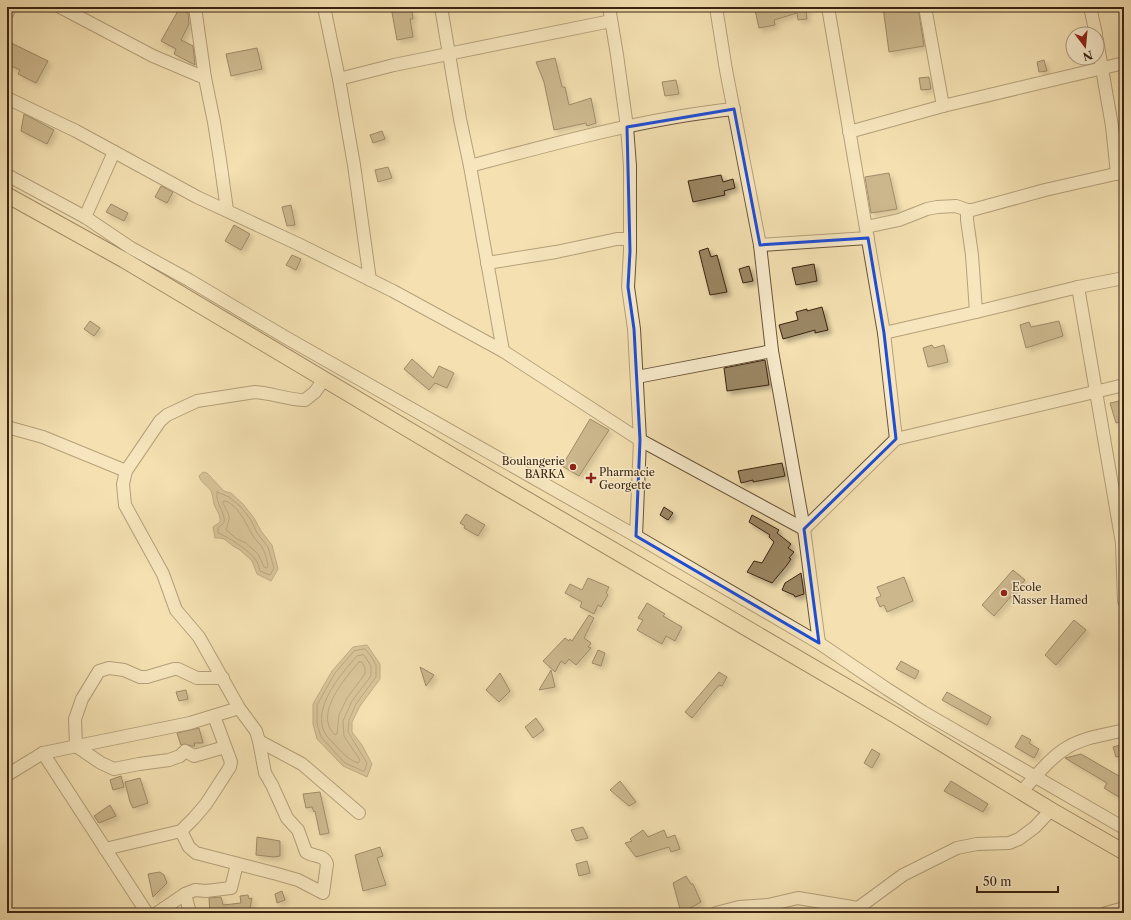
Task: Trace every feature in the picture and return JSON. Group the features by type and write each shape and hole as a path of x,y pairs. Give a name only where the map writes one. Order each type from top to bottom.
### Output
{"main road":[{"path":"7,195 124,260 613,551 895,715 1051,810 1124,852"}],"street":[{"path":"7,14 10,7"},
{"path":"60,7 153,56 205,78"},
{"path":"195,7 227,210"},
{"path":"324,7 339,79 354,165 370,280"},
{"path":"441,7 503,351"},
{"path":"609,7 627,126 630,166 630,251 628,287 634,329 640,440 636,536"},
{"path":"716,7 726,70 760,245 772,351 804,529 819,644"},
{"path":"828,7 884,333 896,439"},
{"path":"925,7 943,106"},
{"path":"1090,7 1094,26"},
{"path":"339,79 394,65 611,21"},
{"path":"849,132 943,106 1124,64"},
{"path":"760,245 867,232 927,209 956,206 967,210 1044,190 1120,173 1103,68"},
{"path":"7,98 76,131 196,197 227,210 393,291 503,351 640,440 804,529"},
{"path":"470,166 627,126 701,112 734,109"},
{"path":"85,217 114,152"},
{"path":"7,175 85,217 131,248 636,536 819,644 887,689 1124,828"},
{"path":"967,210 975,284 976,312"},
{"path":"487,263 556,252 617,239 630,239"},
{"path":"884,333 1124,278"},
{"path":"1078,288 1123,542 1124,600"},
{"path":"637,377 772,351"},
{"path":"181,831 189,847 196,853 298,880 322,893 327,864 326,860 323,857 306,852 298,830 286,818 272,785 265,773 260,741 256,732 222,678 199,637 176,610 163,574 125,505 123,484 126,471 160,421 167,414 186,405 201,400 255,392 263,392 291,399 305,400 315,392 324,379"},
{"path":"804,529 896,439 1124,385"},
{"path":"7,427 43,437 126,471"},
{"path":"76,746 75,719 82,699 99,671 109,668 124,670 140,677 167,670 178,669 198,678 222,678"},
{"path":"7,775 43,753 190,723 240,708"},
{"path":"105,849 181,831 206,804 230,767 231,762 214,716"},
{"path":"1021,792 1052,758 1069,746 1090,738 1124,730"},
{"path":"260,741 302,764 359,813"},
{"path":"76,746 101,763 114,769 169,760 180,756 186,751 194,756 225,747"},
{"path":"43,753 147,913"},
{"path":"716,913 739,907 768,905 798,898 856,910 903,875 956,848 977,844 1009,843 1019,839 1035,827 1051,810"},
{"path":"157,913 185,894 195,890 206,891 231,888 237,864"},
{"path":"185,894 190,913"},
{"path":"1106,913 1124,908"}],"highlighted area":[{"path":"734,109 760,245 868,238 884,333 896,439 804,529 819,643 636,536 640,440 634,329 628,287 630,251 627,127"}],"water":[{"path":"203,472 207,473 224,491 231,493 243,504 272,545 278,569 271,581 257,574 252,561 240,550 224,539 215,538 213,527 220,522 220,517 214,504 211,491 199,476"},
{"path":"367,645 380,664 380,679 360,706 352,722 352,732 362,745 372,764 367,777 343,766 317,739 313,724 313,704 332,671 353,647"}],"building":[{"path":"391,7 407,7 407,11 412,10 413,19 410,19 413,37 397,40"},
{"path":"769,7 811,7 811,9 806,11 807,19 798,20 797,13 774,20 775,25 759,28 755,10"},
{"path":"883,7 918,7 924,46 889,52"},
{"path":"179,9 188,13 189,24 181,40 193,46 195,65 174,54 176,49 161,41"},
{"path":"7,41 48,61 36,83 18,74 20,70 7,64"},
{"path":"257,48 262,69 231,76 226,54"},
{"path":"555,58 562,87 565,87 569,105 591,98 596,123 587,126 586,123 554,130 544,82 536,62"},
{"path":"1044,60 1047,71 1039,72 1037,62"},
{"path":"929,77 931,89 921,90 919,78"},
{"path":"676,80 679,94 665,96 662,82"},
{"path":"24,114 54,130 47,144 21,131"},
{"path":"382,131 385,139 373,143 370,135"},
{"path":"388,167 392,178 378,182 375,170"},
{"path":"889,173 897,209 871,213 865,177"},
{"path":"721,175 723,182 733,179 735,188 724,191 725,195 693,202 688,181"},
{"path":"161,186 173,192 167,203 155,197"},
{"path":"111,204 128,213 124,221 106,212"},
{"path":"291,205 295,225 287,226 282,207"},
{"path":"234,225 250,234 241,250 225,241"},
{"path":"708,248 711,257 717,255 727,292 710,295 699,251"},
{"path":"292,255 301,259 296,270 286,265"},
{"path":"814,264 817,281 796,285 792,268"},
{"path":"749,266 753,281 743,283 739,269"},
{"path":"822,307 828,330 815,333 815,330 783,339 779,325 798,320 796,312"},
{"path":"90,321 100,328 94,336 84,329"},
{"path":"1059,321 1063,336 1026,348 1020,325 1029,322 1031,327"},
{"path":"932,345 934,348 944,345 948,362 928,367 923,348"},
{"path":"412,359 433,378 439,366 454,373 447,388 435,383 429,390 404,369"},
{"path":"765,360 769,385 727,391 724,368"},
{"path":"1124,400 1124,421 1116,423 1110,403"},
{"path":"590,419 609,430 579,476 562,466"},
{"path":"782,463 785,476 741,483 738,471"},
{"path":"664,507 673,513 668,520 660,515"},
{"path":"466,514 485,525 478,536 464,528 465,526 460,523"},
{"path":"752,515 779,530 777,533 791,544 788,548 794,552 789,558 791,559 787,565 772,583 747,572 754,561 762,563 774,542 769,537 770,535 749,522"},
{"name":"Ecole Nasser Hamed","path":"1013,570 1025,580 994,616 982,605"},
{"path":"801,573 804,594 795,597 794,595 782,590 785,583"},
{"path":"904,577 913,601 887,612 884,605 880,607 876,598 881,596 877,587"},
{"path":"588,578 609,587 606,593 608,595 601,607 598,605 594,614 580,607 582,602 565,593 570,584 582,590"},
{"path":"647,603 665,614 663,616 682,627 675,641 666,636 662,644 637,630 643,620 638,618"},
{"path":"589,615 594,618 584,638 591,643 588,647 591,648 576,665 569,659 565,664 561,661 555,672 543,661 565,638 572,641"},
{"name":"Ecole Nasser Hamed","path":"1074,620 1086,630 1056,665 1045,655"},
{"path":"598,650 605,653 601,666 592,663"},
{"path":"901,661 919,671 915,679 896,669"},
{"path":"420,667 434,675 426,686"},
{"path":"551,670 555,687 539,690"},
{"path":"719,672 727,677 722,686 719,685 692,718 685,712"},
{"path":"500,673 510,691 499,702 486,690"},
{"path":"186,690 188,699 179,701 176,692"},
{"path":"947,692 991,717 987,725 942,700"},
{"path":"536,718 544,730 533,738 525,727"},
{"path":"199,728 203,743 194,743 195,746 184,744 181,745 177,733"},
{"path":"1022,735 1031,740 1029,743 1039,749 1034,758 1015,747"},
{"path":"1124,744 1124,755 1116,757 1113,747"},
{"path":"872,749 880,754 872,768 864,763"},
{"path":"1081,754 1124,779 1124,788 1119,797 1104,788 1107,783 1065,758"},
{"path":"121,776 124,787 113,790 110,780"},
{"path":"140,778 148,803 133,808 125,782"},
{"path":"620,781 636,802 629,806 610,790"},
{"path":"951,781 988,804 983,812 944,791"},
{"path":"320,792 329,833 320,835 315,811 314,812 312,807 306,808 303,794"},
{"path":"110,805 116,816 99,823 94,816"},
{"path":"583,827 588,838 576,841 571,830"},
{"path":"643,830 648,837 664,830 667,838 675,835 680,849 671,852 669,847 636,857 625,843 632,841 630,839"},
{"path":"257,837 280,841 280,856 274,857 256,855"},
{"path":"380,847 383,856 377,858 386,885 363,891 355,855"},
{"path":"587,861 590,873 579,876 576,864"},
{"path":"160,872 164,875 167,883 153,897 148,874"},
{"path":"686,876 691,884 693,884 701,902 681,913 673,883"},
{"path":"282,891 285,900 277,903 275,894"},
{"path":"248,895 249,899 252,898 249,913 223,908 224,912 210,913 209,898 221,897 223,905 241,903 240,896"}],"place":[{"name":"Boulangerie BARKA","path":"573,467"},
{"name":"Pharmacie Georgette","path":"591,478"},
{"name":"Ecole Nasser Hamed","path":"1004,593"}]}
